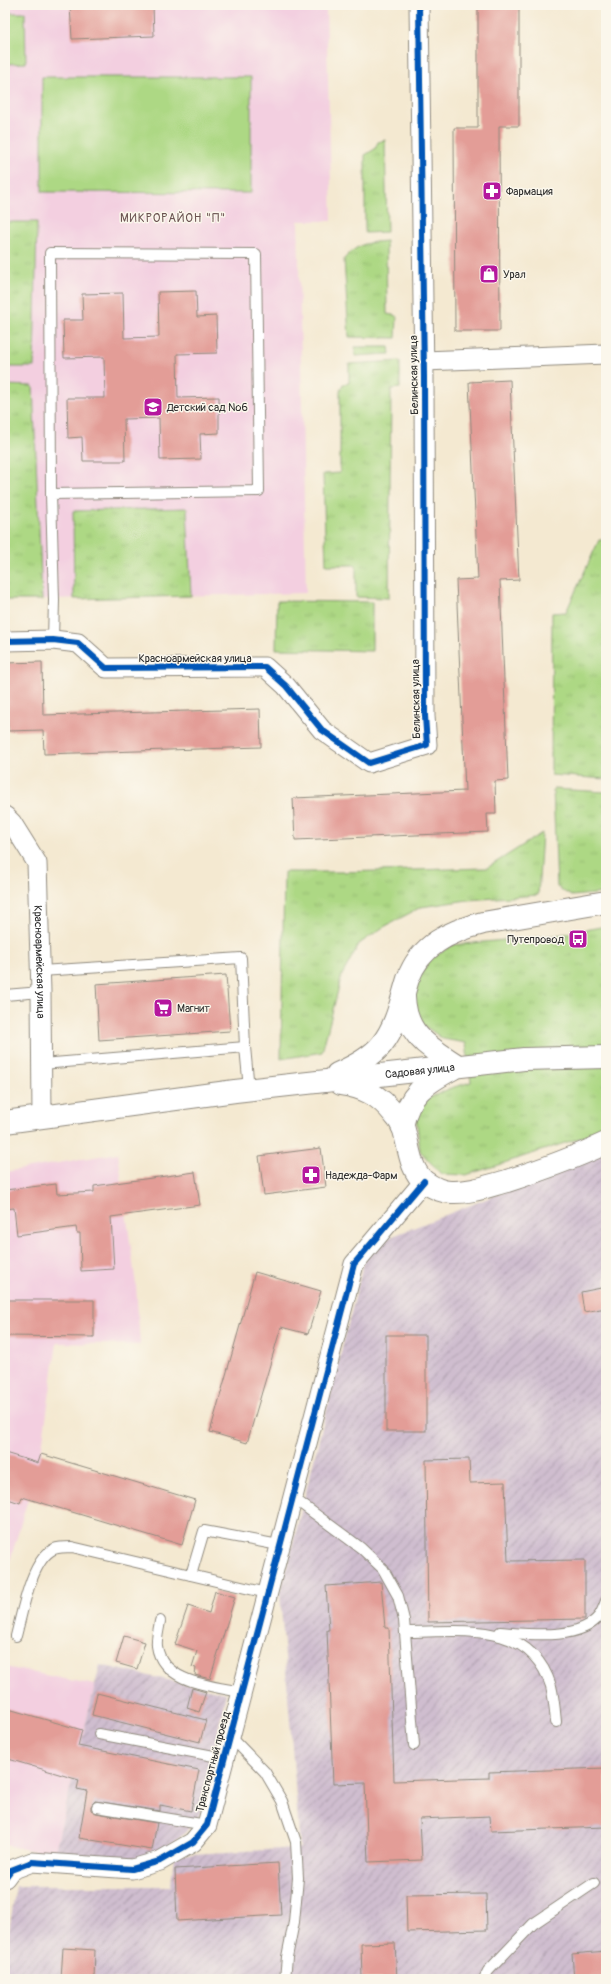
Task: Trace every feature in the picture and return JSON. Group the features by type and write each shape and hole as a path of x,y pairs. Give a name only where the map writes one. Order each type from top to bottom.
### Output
{"main road":[{"path":"320,1082 365,1060 381,1045 394,1023 409,977 420,956 444,936 463,928 483,923 606,902"},
{"path":"404,993 404,1008 407,1020 415,1033 437,1052 464,1065"},
{"name":"Садовая улица","path":"242,1090 524,1059 606,1057"},
{"path":"402,1126 406,1108 413,1097 428,1084 464,1065"},
{"path":"320,1082 349,1085 371,1092 380,1098 402,1126 409,1153 424,1182 449,1192 472,1191 567,1161 606,1143"},
{"path":"5,1122 242,1090"}],"street":[{"name":"Белинская улица","path":"419,5 424,362 425,716 427,745"},
{"path":"424,362 606,354"},
{"name":"Красноармейская улица","path":"5,641 53,640 78,643 106,668 265,668 286,686 322,730 369,763 427,745"},
{"name":"Красноармейская улица","path":"5,816 12,823 37,863 42,992 42,1117"},
{"name":"Транспортный проезд","path":"7,1872 32,1862 132,1870 160,1861 192,1842 207,1824 280,1541 354,1264 424,1182"}],"lane":[{"path":"52,494 259,491 256,254 50,253 52,494 54,600 53,640"},
{"path":"41,971 241,958 245,1047 242,1090"},
{"path":"5,995 42,992"},
{"path":"42,1064 245,1047"},
{"path":"292,1497 361,1548 383,1570 398,1596 404,1620 414,1744"},
{"path":"191,1575 204,1530 280,1541"},
{"path":"16,1636 35,1570 44,1556 54,1549 72,1547 267,1594"},
{"path":"405,1632 538,1634 571,1632 588,1626 600,1615 606,1601"},
{"path":"160,1621 157,1646 162,1660 171,1671 187,1679 241,1692"},
{"path":"480,1632 506,1636 526,1648 541,1665 551,1687 556,1722"},
{"path":"98,1734 224,1758"},
{"path":"230,1736 265,1772 282,1801 296,1842 298,1878 294,1922 287,1957 285,1979"},
{"path":"96,1807 207,1824"},
{"path":"484,1979 488,1971 533,1924 594,1883"}],"shaded area":[{"name":"Детский сад №6","path":"5,5 326,5 332,221 298,221 306,593 5,600"},
{"path":"606,1151 606,1979 5,1979 5,1957 16,1886 171,1886 174,1855 300,1848 280,1594 368,1246"},
{"path":"118,1153 136,1285 140,1345 57,1343 41,1454 5,1578 5,1172"},
{"path":"100,1665 226,1693 200,1814 184,1834 160,1853 135,1860 54,1855"},
{"path":"5,1667 95,1685 54,1855 5,1845"}],"green space":[{"path":"5,13 25,13 26,63 5,64"},
{"path":"42,77 251,77 251,193 42,192"},
{"path":"385,140 387,232 365,233 365,155 375,149 378,142"},
{"path":"5,222 37,222 34,367 5,367"},
{"path":"386,241 387,314 397,316 396,338 349,337 344,259 358,247 373,242"},
{"path":"355,347 389,347 390,354 355,356"},
{"path":"400,361 400,388 391,389 389,598 356,597 356,565 326,565 323,474 340,473 340,391 343,384 349,383 349,364"},
{"path":"5,385 33,386 42,600 5,600"},
{"path":"187,508 191,596 74,599 73,511"},
{"path":"599,540 606,540 606,779 551,775 552,613 566,612"},
{"path":"277,601 372,602 372,651 276,649"},
{"path":"553,789 606,792 606,893 571,896 557,887"},
{"path":"542,833 538,895 468,900 421,907 382,928 359,944 342,975 322,1052 281,1059 284,872 487,868"},
{"path":"606,926 606,1123 592,1134 466,1175 441,1174 420,1151 416,1115 427,1099 451,1088 471,1082 466,1043 443,1039 418,1021 411,993 429,961 452,945 558,935"}],"building":[{"path":"70,5 153,5 154,36 72,39"},
{"path":"478,5 519,5 519,126 499,126 500,331 455,331 454,128 478,128"},
{"path":"196,291 197,317 216,316 217,353 177,354 178,398 219,397 219,433 200,434 201,459 160,460 159,418 124,419 125,461 83,461 82,437 68,438 67,398 105,398 104,357 64,358 63,320 83,320 82,294 123,293 124,338 159,337 158,292"},
{"path":"510,380 519,580 500,581 508,780 495,781 496,814 487,814 488,832 295,840 293,798 465,791 456,580 478,579 469,382"},
{"path":"42,662 43,715 260,709 261,747 44,754 43,730 8,731 6,663"},
{"name":"Магнит","path":"226,975 230,1031 99,1040 96,984"},
{"path":"321,1148 326,1187 264,1195 259,1156"},
{"path":"195,1172 200,1205 111,1217 114,1269 81,1271 80,1233 77,1233 76,1227 17,1235 14,1208 5,1209 5,1190 56,1184 57,1194 94,1192 94,1186"},
{"path":"255,1272 321,1291 308,1334 281,1327 247,1443 210,1432"},
{"path":"606,1287 606,1308 584,1312 581,1292"},
{"path":"5,1300 94,1300 94,1337 5,1336"},
{"path":"386,1335 426,1335 426,1431 386,1431"},
{"path":"5,1453 38,1463 41,1454 195,1500 182,1545 22,1497 20,1503 5,1498"},
{"path":"469,1459 470,1483 505,1482 508,1561 585,1560 585,1619 428,1622 426,1460"},
{"path":"381,1582 385,1628 389,1628 394,1781 489,1778 489,1772 606,1768 606,1827 491,1831 490,1816 420,1819 422,1860 368,1862 365,1783 333,1784 327,1630 329,1630 326,1586"},
{"path":"215,1591 235,1597 210,1679 195,1675 196,1668 192,1667 197,1651 175,1644 188,1606 209,1613"},
{"path":"124,1636 145,1642 137,1669 116,1663"},
{"path":"192,1688 206,1692 199,1712 187,1708"},
{"path":"97,1693 206,1720 200,1742 92,1715"},
{"path":"5,1708 82,1730 78,1746 199,1770 191,1811 160,1805 160,1811 95,1801 91,1806 91,1810 96,1813 157,1823 152,1850 79,1838 87,1791 77,1789 79,1780 5,1758"},
{"path":"278,1863 281,1915 177,1921 175,1869"},
{"path":"486,1894 487,1930 407,1932 406,1895"},
{"path":"395,1943 397,1979 362,1979 361,1944"},
{"path":"63,1948 95,1950 94,1979 61,1979"},
{"path":"606,1951 606,1979 574,1979 572,1954"}],"cycle path":[{"path":"5,641 53,640 78,643 106,668 265,667 286,686 322,730 369,763 427,745 425,716 424,377 419,5"},
{"path":"5,1878 11,1870 32,1862 132,1869 160,1861 193,1842 207,1825 354,1264 424,1181"}],"place":[{"name":"Фармация","path":"492,191"},
{"name":"Урал","path":"489,274"},
{"name":"Детский сад №6","path":"153,407"},
{"name":"Путепровод","path":"578,939"},
{"name":"Магнит","path":"163,1008"},
{"name":"Надежда-Фарм","path":"311,1175"}],"district":[{"name":"МИКРОРАЙОН \"П\"","path":"173,218"}]}
